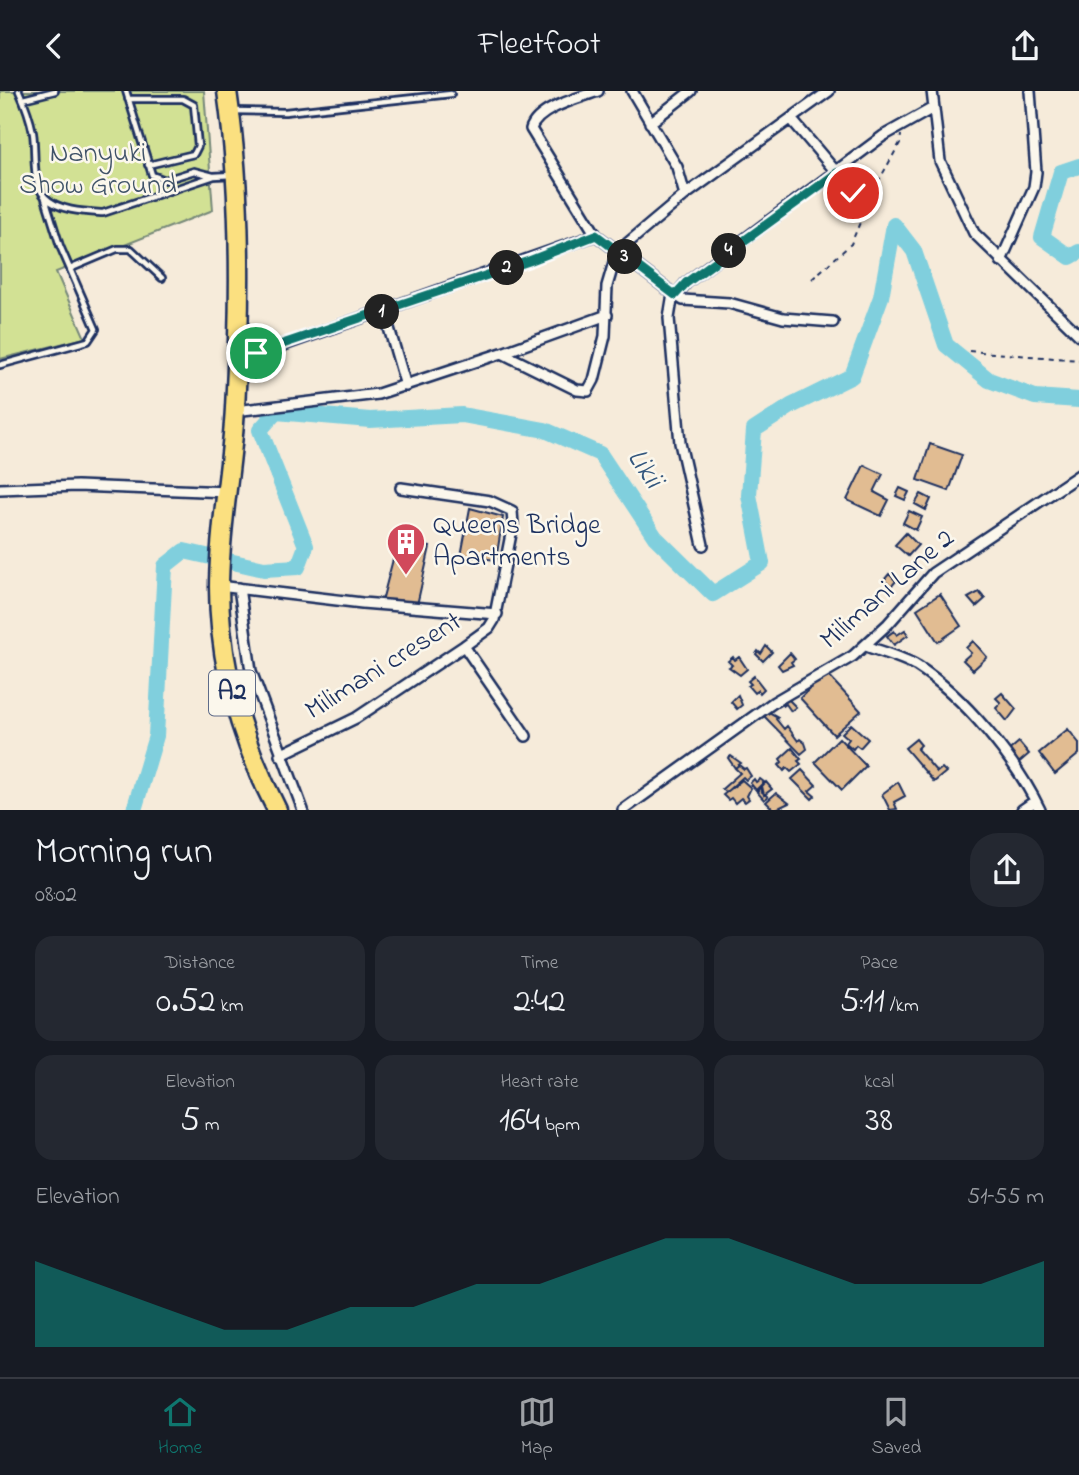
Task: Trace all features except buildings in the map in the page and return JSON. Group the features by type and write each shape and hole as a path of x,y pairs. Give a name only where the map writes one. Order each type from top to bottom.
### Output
{"highway":[{"name":"A2","path":"227,91 236,175 238,354 220,577 222,642 230,687 248,748 277,810"}],"street":[{"path":"597,91 547,113 534,121 531,129 596,235 683,300 729,303 783,318 833,322"},
{"path":"632,91 677,167 685,195"},
{"path":"650,123 691,91"},
{"path":"502,353 577,390 588,391 594,380 607,315 607,285 617,252 685,195 829,91"},
{"path":"932,91 940,161 974,233 1079,335"},
{"path":"1001,261 1029,204 1034,187 1036,172 1030,91"},
{"path":"703,545 680,443 669,318 675,295 686,283 902,123 933,108"},
{"path":"792,120 837,173"},
{"path":"238,354 265,352 596,235"},
{"path":"384,311 406,386"},
{"path":"235,411 366,396 406,386 607,315"},
{"name":"Milimani Lane 2","path":"623,810 764,709 866,646 933,573 1079,475"},
{"path":"0,489 77,486 228,492"},
{"name":"Milimani cresent","path":"280,755 356,718 489,628 497,614 513,524 512,511 490,501 401,488"},
{"path":"220,577 239,588 362,603 497,614"},
{"path":"239,588 251,671 280,755 303,810"},
{"path":"464,646 526,736"},
{"path":"866,646 914,665 954,695 1025,780 1037,805 1022,810"}],"lane":[{"path":"0,365 80,344 93,336 95,322 60,246 44,197 19,91"},
{"path":"23,99 55,91"},
{"path":"126,91 152,175 160,180 194,171 214,177"},
{"path":"230,111 285,112 451,94"},
{"path":"128,99 183,99 194,105 198,146 194,155 148,165"},
{"path":"44,197 69,209 103,213 214,177 236,175"},
{"path":"72,268 117,249 131,249 162,278"}],"path":[{"path":"812,279 851,244 873,191 900,143 902,123"},
{"path":"837,173 867,209"},
{"path":"969,351 1079,360"}],"green space":[{"name":"Nanyuki Show Ground","path":"0,91 204,91 213,210 56,272 85,338 0,359"}],"waterway":[{"name":"Likii","path":"1079,166 1061,172 1042,237 1070,257 1079,252"},
{"name":"Likii","path":"134,810 156,736 165,566 184,551 264,569 298,567 306,546 260,430 276,412 370,420 462,415 545,430 600,454 655,537 713,594 762,563 749,495 754,430 791,406 852,376 881,297 894,225 914,251 946,345 989,380 1035,397 1079,400"}],"place":[{"name":"Queens Bridge Apartments","path":"406,576"}],"route":[{"path":"256,353 529,261 596,235 675,295 686,283 837,173 853,193"}]}
